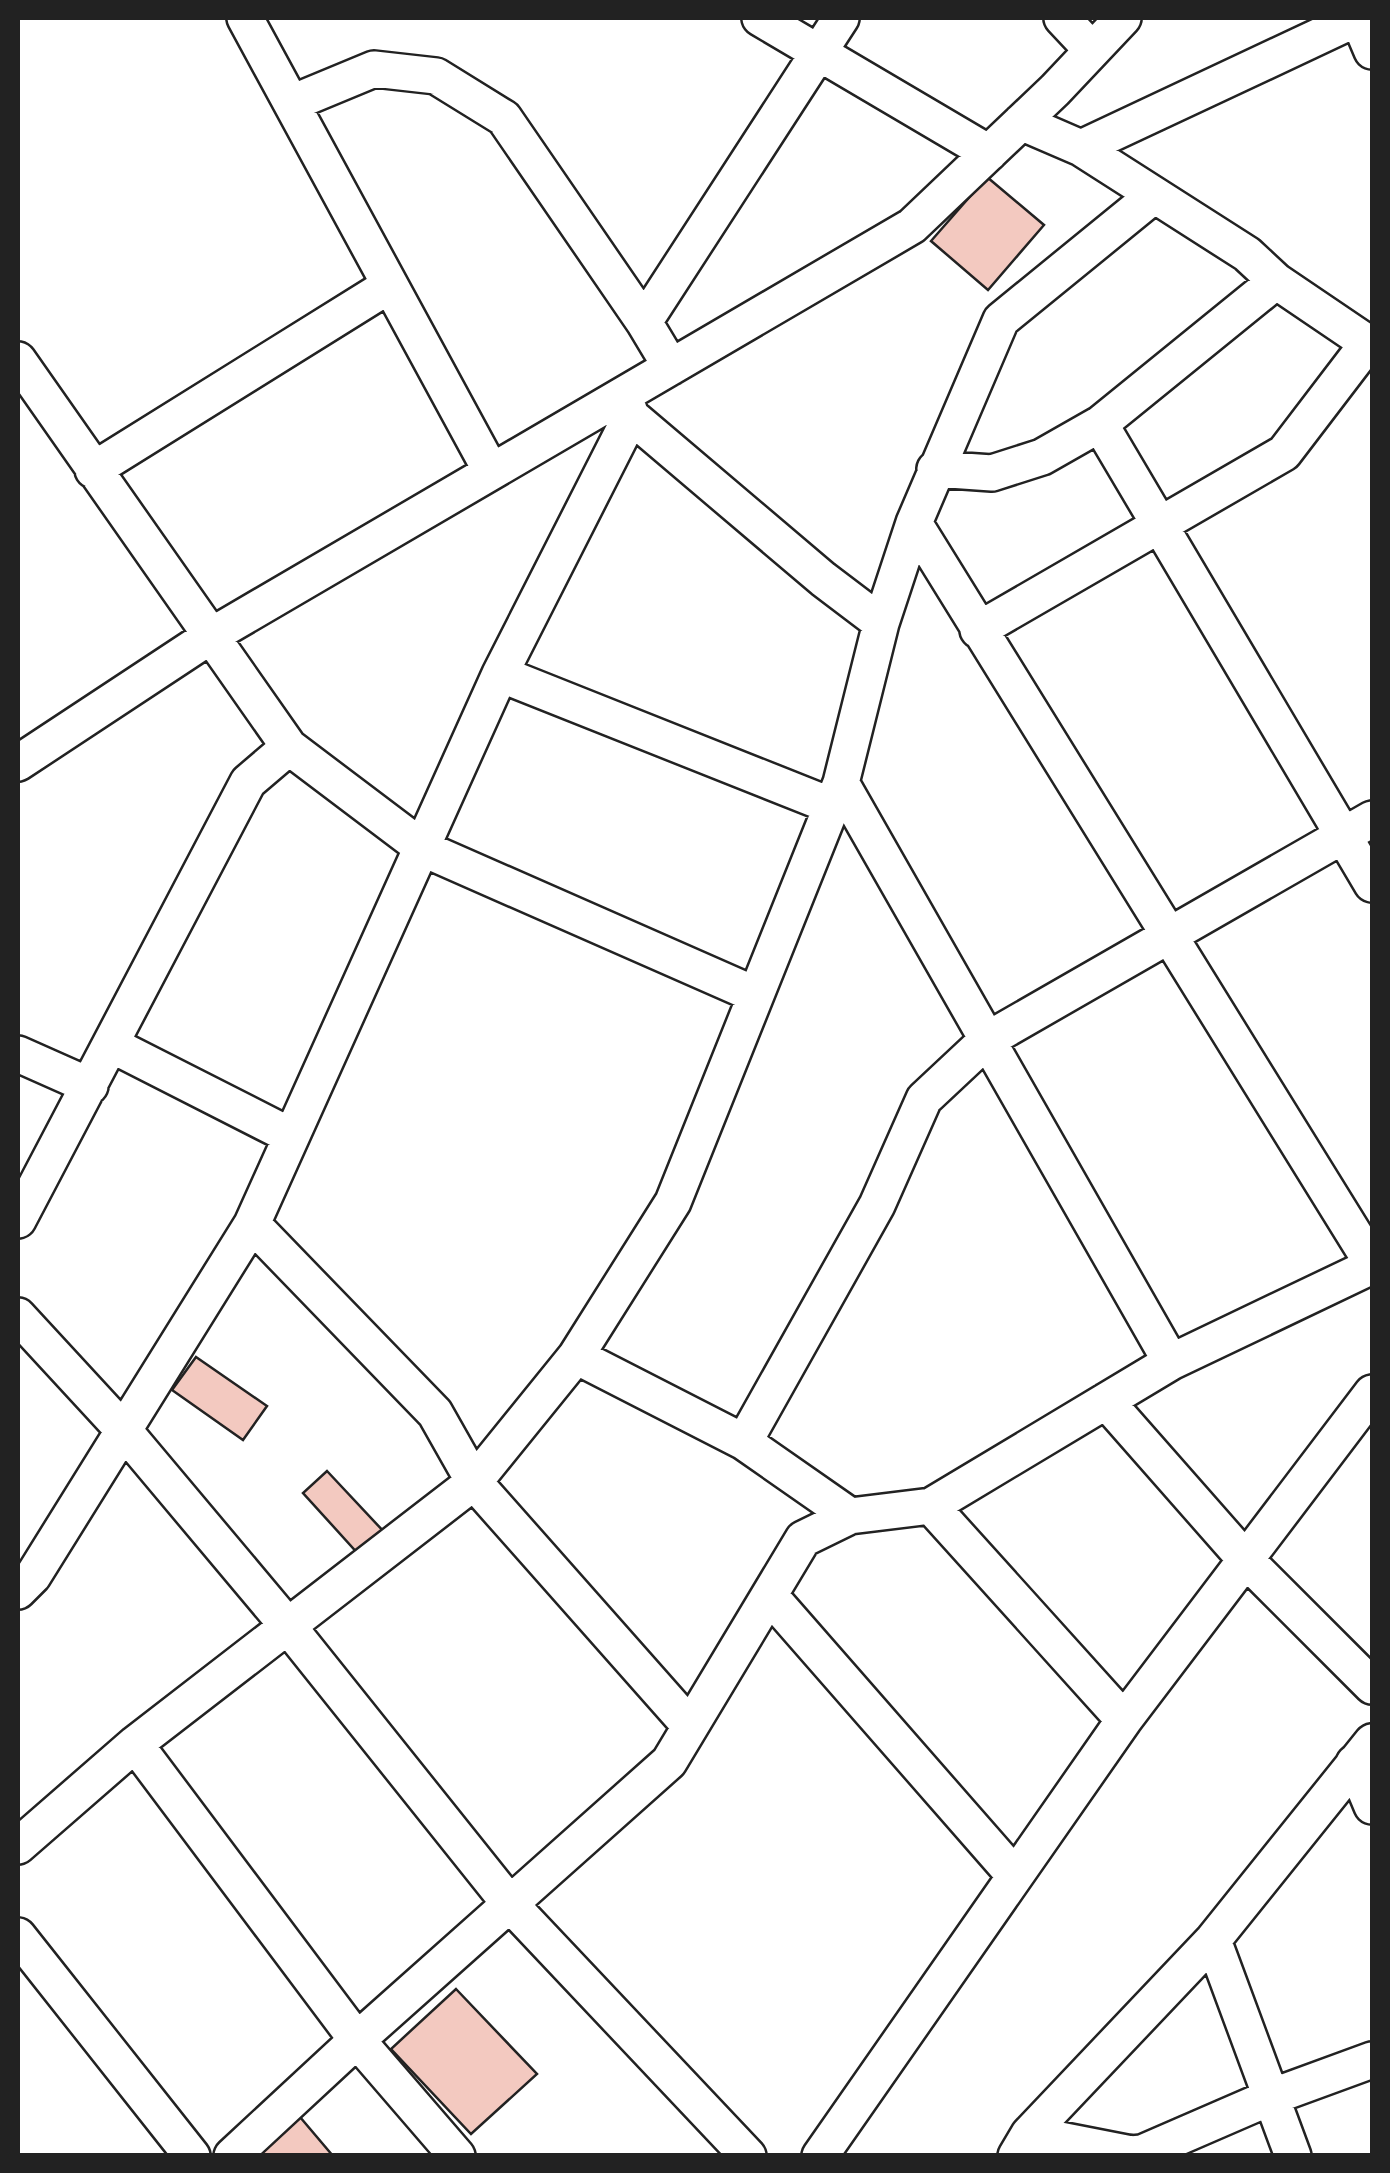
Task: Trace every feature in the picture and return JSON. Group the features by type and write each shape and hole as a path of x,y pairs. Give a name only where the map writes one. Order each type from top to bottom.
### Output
{"street":[{"path":"244,18 492,470"},
{"path":"760,18 989,153"},
{"path":"644,322 840,18"},
{"path":"1062,18 1092,50"},
{"path":"18,763 209,637 492,470 628,405 671,366 912,226 1123,18"},
{"path":"1080,148 1358,18 1372,51"},
{"path":"292,104 374,69 436,76 504,118 671,366"},
{"path":"978,630 1284,453 1370,345 1276,281 1247,254 1080,148 1021,122"},
{"path":"18,1846 135,1744 474,1482 576,1356 673,1202 836,794 881,623 914,523 1001,320 1152,196"},
{"path":"935,469 992,473 1042,457 1100,424 1276,281"},
{"path":"93,470 390,285"},
{"path":"18,360 289,747 424,848 756,995"},
{"path":"628,405 823,579 881,623"},
{"path":"23,1576 125,1432 252,1224 500,674 628,405"},
{"path":"1100,424 1160,526 1358,828 1372,884"},
{"path":"232,2156 668,1762 803,1540 850,1516 931,1506 1172,1362 1372,1264 914,523"},
{"path":"500,674 836,794 987,1040 1172,1362"},
{"path":"18,1220 248,782 289,747"},
{"path":"744,1442 876,1206 924,1099 987,1040 1358,828"},
{"path":"112,1045 292,1136"},
{"path":"18,1054 90,1086"},
{"path":"252,1224 434,1413 474,1482 690,1726"},
{"path":"18,1316 125,1432 510,1904 748,2156"},
{"path":"576,1356 744,1442 850,1516"},
{"path":"820,2156 1124,1720 1372,1393"},
{"path":"1106,1400 1244,1560 1372,1686"},
{"path":"931,1506 1124,1720"},
{"path":"770,1596 1015,1876"},
{"path":"135,1744 357,2040 457,2156"},
{"path":"1363,1753 1372,1806"},
{"path":"1022,2145 1213,1940 1363,1753"},
{"path":"18,1936 192,2156"},
{"path":"1213,1940 1293,2156"},
{"path":"1022,2145 1142,2153 1271,2097 1372,2060"}],"building":[{"path":"987,177 1044,225 988,290 931,241"},
{"path":"196,1357 267,1406 243,1440 172,1390"},
{"path":"327,1471 386,1534 361,1557 303,1493"},
{"path":"456,1989 537,2074 471,2134 391,2049"},
{"path":"300,2117 333,2156 256,2156"}]}
